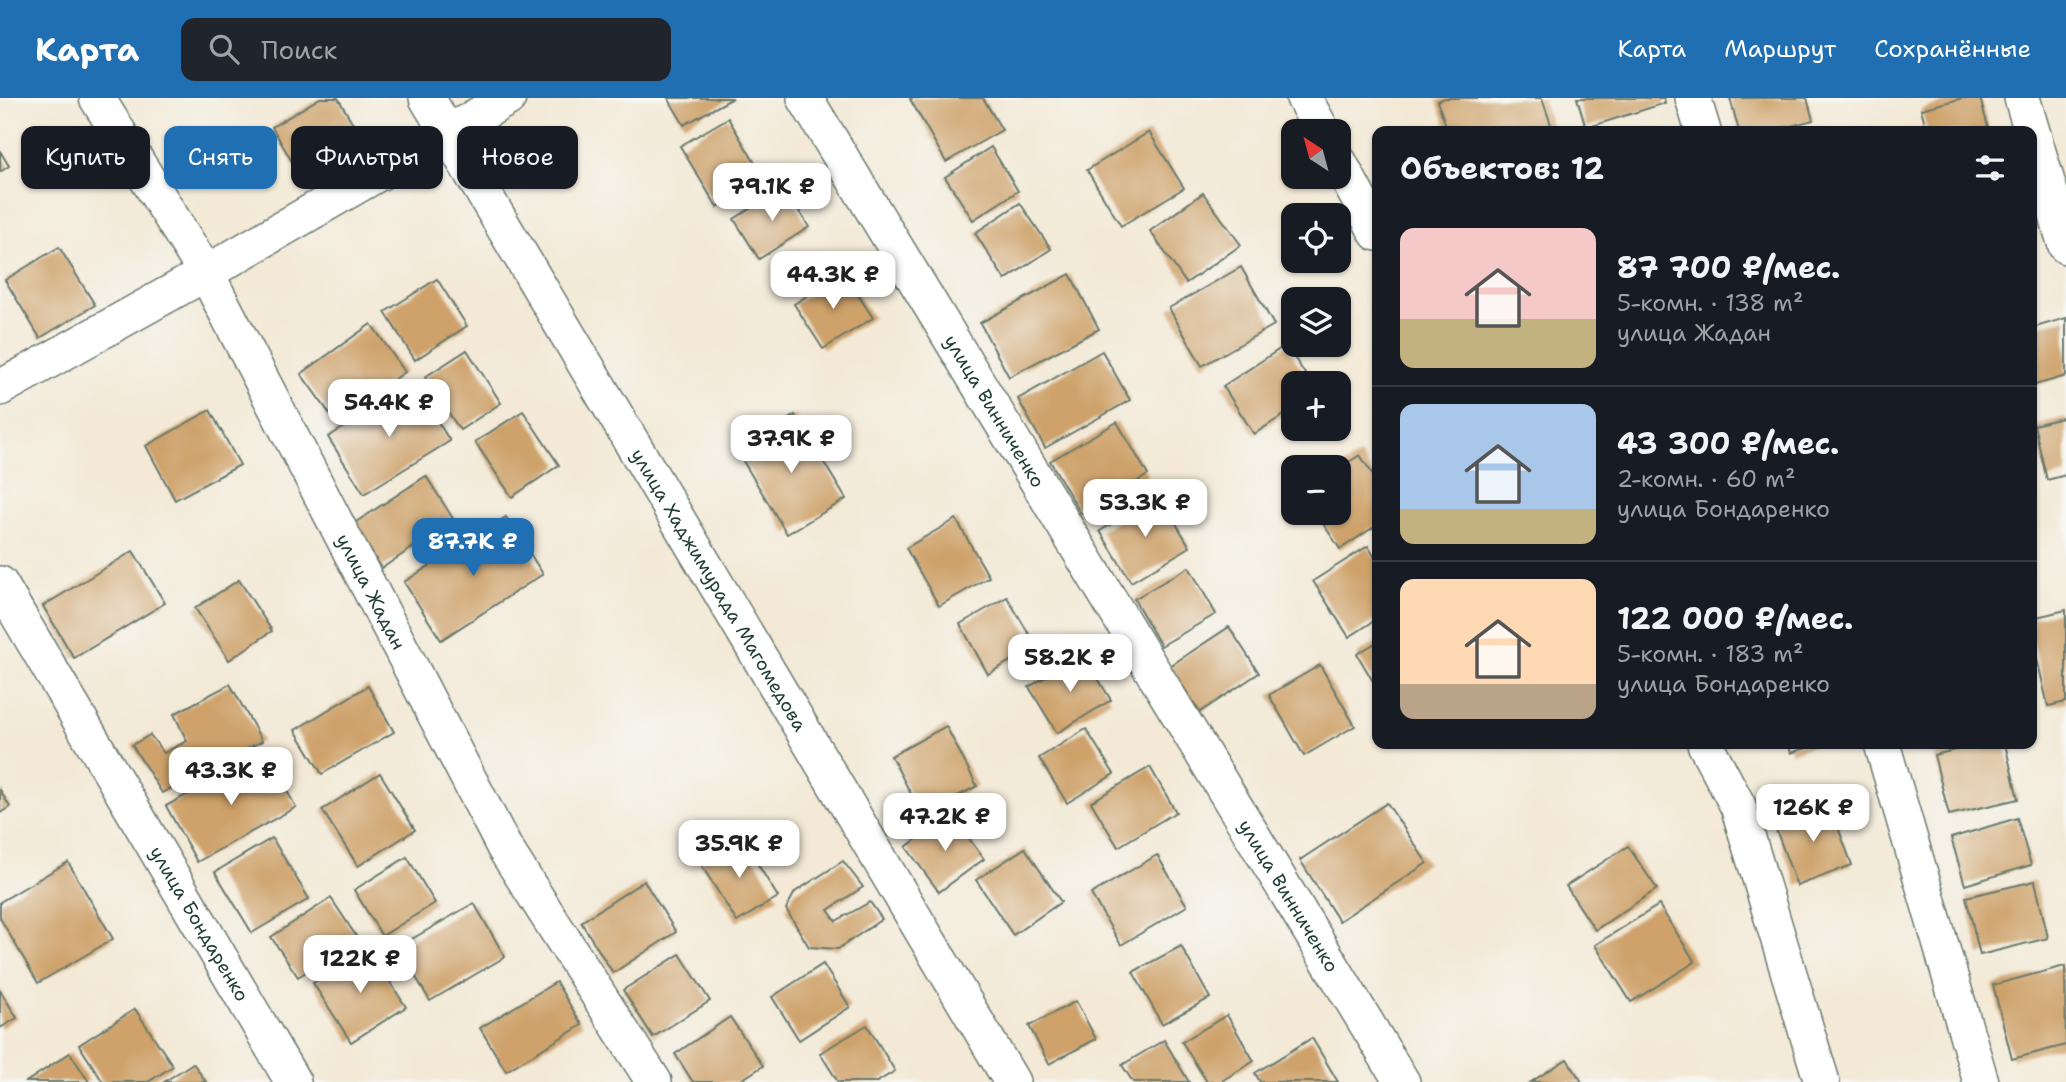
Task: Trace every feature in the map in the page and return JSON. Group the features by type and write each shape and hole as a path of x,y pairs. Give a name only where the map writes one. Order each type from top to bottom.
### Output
{"street":[{"name":"улица Жадан","path":"97,98 206,274 504,847 654,1082"},
{"name":"улица Хаджимурада Магомедова","path":"427,98 1012,1082"},
{"path":"0,388 206,274 447,131 508,98"},
{"name":"улица Винниченко","path":"805,98 1402,1082"},
{"path":"1304,98 1315,119"},
{"path":"1693,98 1701,126"},
{"path":"2022,98 2030,126"},
{"path":"2037,148 2066,246"},
{"path":"1351,184 1372,224"},
{"name":"улица Бондаренко","path":"0,583 293,1082"},
{"path":"1708,749 1738,806 1822,1082"},
{"path":"1883,749 1982,1082"}],"building":[{"path":"320,98 338,98 354,126 291,126 291,160 277,136 277,126 274,126"},
{"path":"668,98 733,98 684,125"},
{"path":"983,98 1002,130 946,162 910,99"},
{"path":"1445,98 1542,98 1551,126 1446,126 1437,101"},
{"path":"1577,98 1664,98 1665,103 1585,126"},
{"path":"1730,98 1807,98 1813,120 1791,126 1738,126"},
{"path":"1963,98 1980,98 1988,126 1926,126 1921,109"},
{"path":"728,118 764,178 717,207 680,146"},
{"path":"1149,132 1184,188 1121,226 1087,170"},
{"path":"991,147 1018,191 973,220 945,177"},
{"path":"0,151 9,166 0,172"},
{"path":"784,187 809,227 759,259 734,219"},
{"path":"1203,193 1241,245 1186,283 1150,231"},
{"path":"1020,203 1051,249 1005,280 975,233"},
{"path":"59,247 95,305 40,338 5,280"},
{"path":"1241,267 1274,325 1202,366 1169,308"},
{"path":"844,273 873,318 823,349 794,304"},
{"path":"1070,274 1099,329 1009,377 980,323"},
{"path":"437,279 467,326 415,360 385,312"},
{"path":"2066,318 2066,376 2037,385 2037,327"},
{"path":"371,324 405,372 335,421 301,374"},
{"path":"1281,348 1281,357 1294,357 1303,371 1281,371 1281,417 1254,434 1223,386"},
{"path":"467,350 501,403 460,430 425,377"},
{"path":"1102,351 1130,400 1045,448 1018,399"},
{"path":"414,384 450,441 364,494 328,437"},
{"path":"210,410 240,465 175,500 146,446"},
{"path":"523,411 559,465 512,497 475,442"},
{"path":"795,415 846,499 787,534 737,451"},
{"path":"2066,417 2066,475 2047,480 2037,438 2037,424"},
{"path":"1117,422 1148,475 1081,514 1050,461"},
{"path":"1360,455 1372,473 1372,528 1340,549 1324,525 1351,525 1351,461"},
{"path":"426,476 454,520 382,568 353,524"},
{"path":"1159,495 1190,547 1131,582 1100,531"},
{"path":"506,517 543,574 441,640 404,582"},
{"path":"956,519 989,577 939,606 906,548"},
{"path":"1368,546 1372,553 1372,622 1349,637 1313,581"},
{"path":"133,551 165,603 74,658 43,606"},
{"path":"1189,567 1216,614 1161,646 1134,599"},
{"path":"239,580 272,631 229,660 195,608"},
{"path":"1007,597 1036,646 988,674 960,624"},
{"path":"2066,610 2066,702 2048,706 2037,659 2037,617"},
{"path":"1229,627 1259,673 1200,712 1170,666"},
{"path":"1372,645 1372,680 1357,654"},
{"path":"1083,654 1111,700 1057,733 1029,687"},
{"path":"1320,665 1355,726 1304,756 1269,695"},
{"path":"230,684 262,741 162,793 132,745 150,735 164,753 187,741 174,714"},
{"path":"368,686 394,732 322,774 295,730"},
{"path":"946,726 977,786 922,815 891,756"},
{"path":"1086,729 1114,774 1067,803 1039,758"},
{"path":"1959,749 2006,749 2018,799 1949,815 1934,755"},
{"path":"265,752 296,807 197,862 166,806"},
{"path":"1150,767 1176,812 1118,847 1091,802"},
{"path":"380,773 415,830 358,866 322,810"},
{"path":"0,790 10,807 0,813"},
{"path":"1387,803 1427,863 1339,921 1300,860"},
{"path":"1829,803 1852,865 1797,886 1774,824"},
{"path":"951,814 984,859 939,892 906,847"},
{"path":"2017,818 2031,865 1965,885 1951,838"},
{"path":"741,837 778,897 737,922 700,863"},
{"path":"272,838 309,899 252,933 215,872"},
{"path":"1628,846 1657,889 1595,930 1566,886"},
{"path":"1025,848 1061,902 1013,935 976,880"},
{"path":"1157,855 1187,906 1121,945 1091,894"},
{"path":"407,857 435,903 382,936 354,890"},
{"path":"843,861 863,887 828,910 836,921 870,902 882,919 838,949 809,947 786,909 795,892"},
{"path":"68,862 113,939 38,983 0,918 0,902"},
{"path":"644,881 676,932 613,973 581,922"},
{"path":"2035,881 2048,938 1980,955 1966,897"},
{"path":"331,898 358,939 298,977 271,937"},
{"path":"474,903 505,957 430,1001 398,947"},
{"path":"1659,905 1695,962 1631,1002 1595,945"},
{"path":"1181,946 1210,998 1162,1024 1133,972"},
{"path":"368,948 406,1007 351,1042 313,983"},
{"path":"680,954 710,1001 653,1037 623,990"},
{"path":"823,964 850,1007 799,1040 772,997"},
{"path":"2065,966 2066,1045 2012,1059 1993,985"},
{"path":"556,982 582,1025 506,1071 480,1028"},
{"path":"0,990 17,1018 0,1028"},
{"path":"1076,1001 1096,1039 1049,1064 1029,1026"},
{"path":"135,1009 173,1066 148,1082 103,1082 79,1045"},
{"path":"1227,1015 1254,1061 1220,1082 1207,1082 1182,1042"},
{"path":"730,1017 763,1066 738,1082 693,1082 675,1054"},
{"path":"867,1025 895,1071 877,1082 838,1082 820,1053"},
{"path":"1312,1038 1338,1082 1260,1082 1255,1073"},
{"path":"1164,1040 1189,1082 1133,1082 1122,1065"},
{"path":"70,1053 89,1082 26,1082"},
{"path":"1567,1059 1582,1082 1531,1082"},
{"path":"193,1063 206,1082 164,1082"}]}
